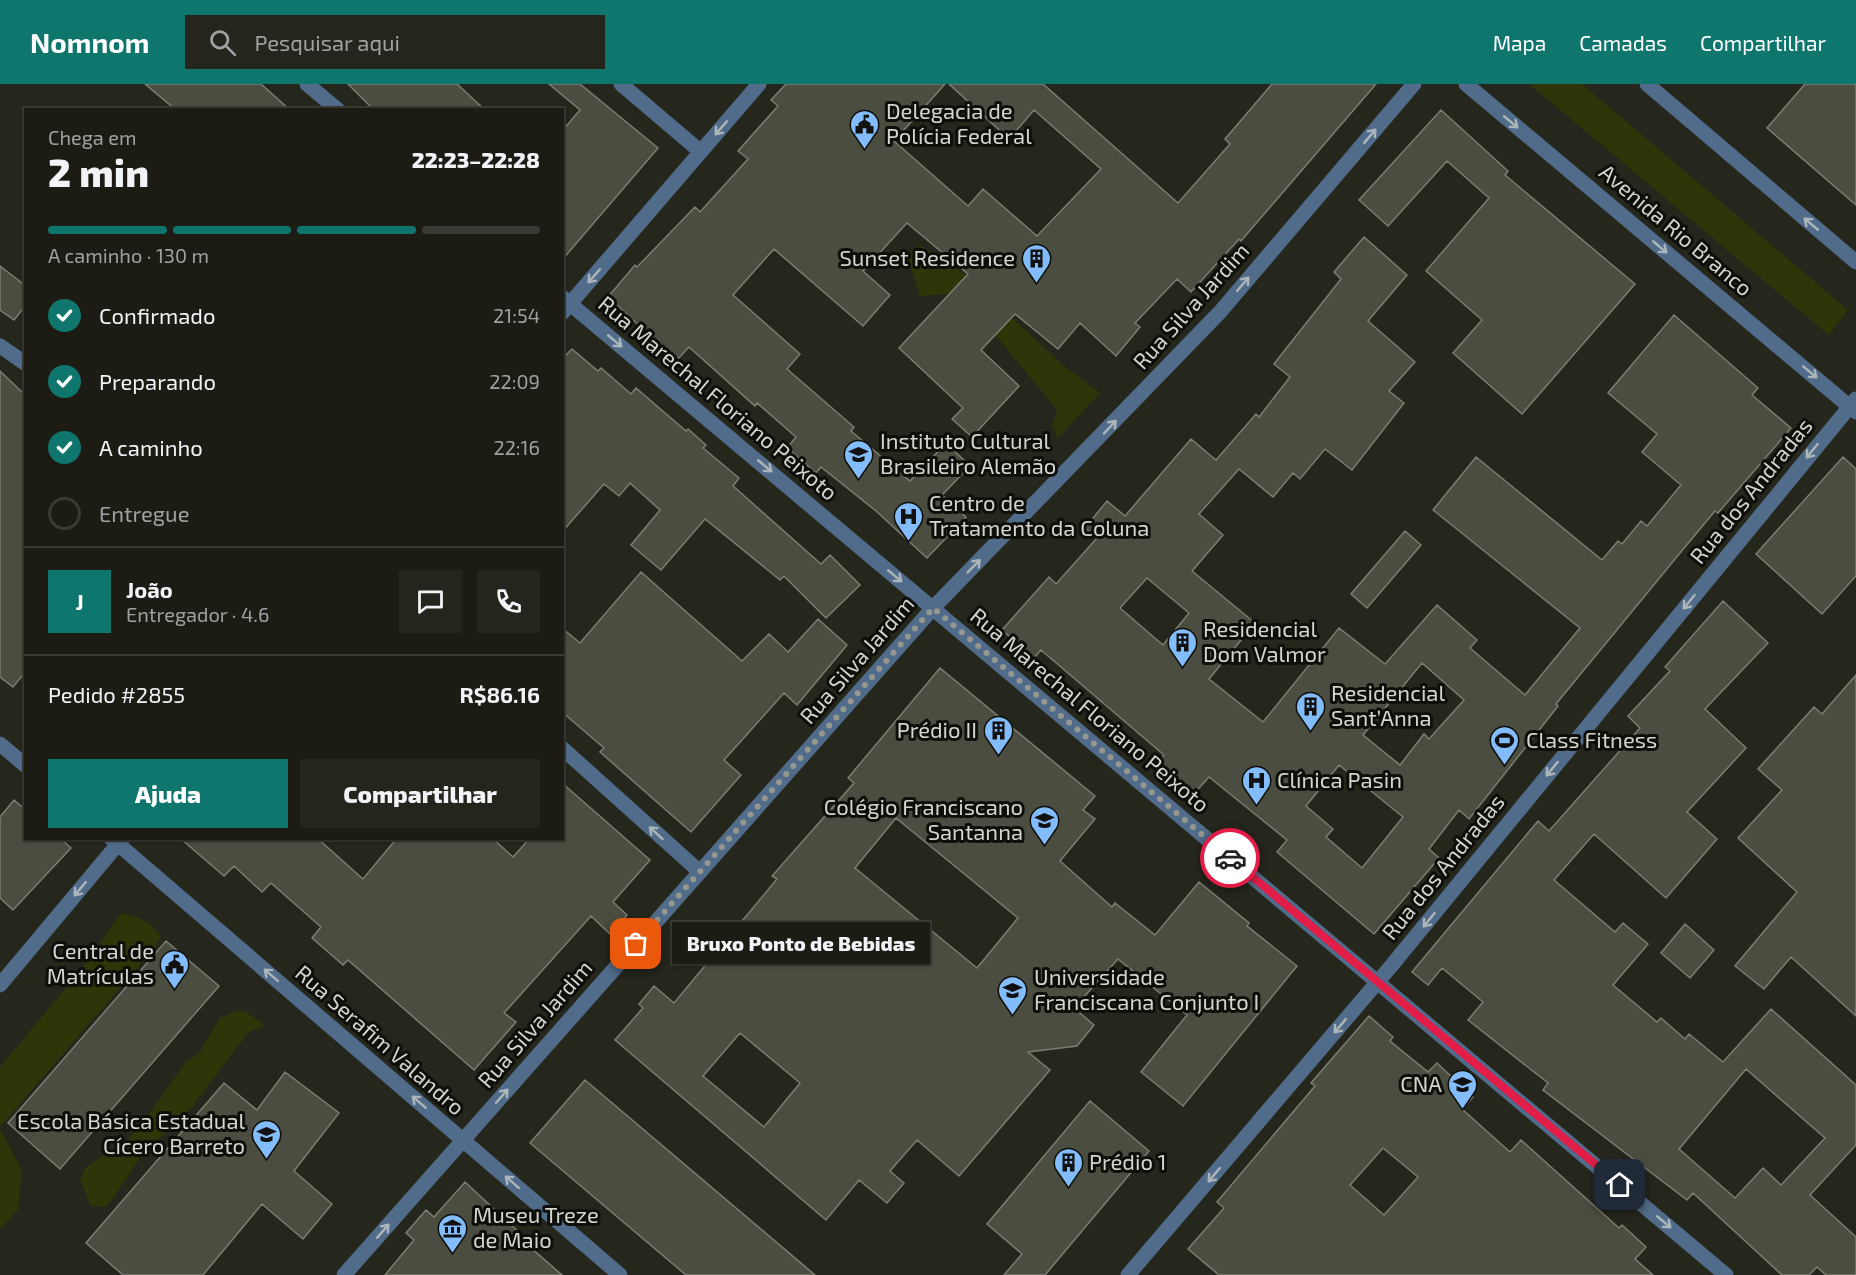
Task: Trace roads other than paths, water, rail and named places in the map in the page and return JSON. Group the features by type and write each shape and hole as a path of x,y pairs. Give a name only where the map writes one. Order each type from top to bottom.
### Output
{"street":[{"path":"307,84 336,108"},
{"path":"621,84 701,152"},
{"path":"565,304 759,84"},
{"name":"Rua Silva Jardim","path":"344,1275 933,608 1220,312 1414,84"},
{"name":"Avenida Rio Branco","path":"1466,84 1854,406"},
{"path":"1647,84 1856,262"},
{"name":"Rua Marechal Floriano Peixoto","path":"565,304 933,608 1726,1275"},
{"path":"0,345 24,363"},
{"name":"Rua dos Andradas","path":"1128,1275 1378,982 1854,406"},
{"path":"0,744 24,764"},
{"path":"564,750 700,872"},
{"path":"0,985 117,840"},
{"name":"Rua Serafim Valandro","path":"117,840 620,1275"}],"place":[{"name":"Delegacia de Polícia Federal","path":"865,150"},
{"name":"Sunset Residence","path":"1036,284"},
{"name":"Instituto Cultural Brasileiro Alemão","path":"859,480"},
{"name":"Centro de Tratamento da Coluna","path":"908,542"},
{"name":"Residencial Dom Valmor","path":"1182,668"},
{"name":"Residencial Sant’Anna","path":"1310,732"},
{"name":"Prédio II","path":"998,756"},
{"name":"Class Fitness","path":"1505,766"},
{"name":"Clínica Pasin","path":"1256,806"},
{"name":"Colégio Franciscano Santanna","path":"1044,846"},
{"name":"Bruxo Ponto de Bebidas","path":"636,944"},
{"name":"Central de Matrículas","path":"175,990"},
{"name":"Universidade Franciscana Conjunto I","path":"1013,1016"},
{"name":"CNA","path":"1463,1110"},
{"name":"Escola Básica Estadual Cícero Barreto","path":"266,1160"},
{"name":"Prédio 1","path":"1068,1188"},
{"name":"Museu Treze de Maio","path":"452,1254"}]}
